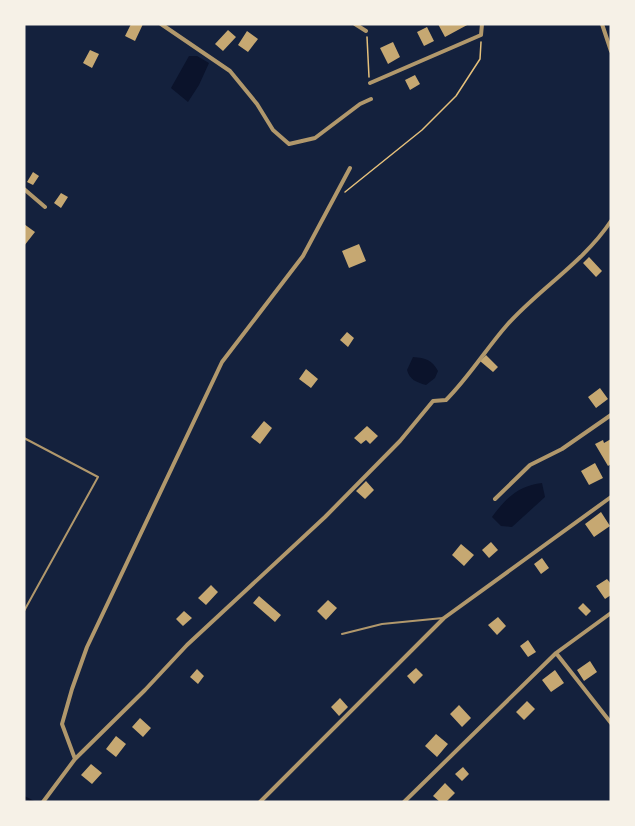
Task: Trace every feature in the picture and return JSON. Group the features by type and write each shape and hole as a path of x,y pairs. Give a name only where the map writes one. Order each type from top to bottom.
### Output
{"street":[{"path":"162,24 230,72 257,104 273,130 289,144 315,138 360,104 371,99"},
{"path":"356,24 366,31"},
{"path":"370,83 481,35 482,24"},
{"path":"602,24 611,51"},
{"path":"75,759 62,724 87,647 222,362 303,256 350,168"},
{"path":"24,189 45,207"},
{"path":"43,802 75,759 187,645 325,517 400,441 433,401 447,400 507,325 581,258 611,221"},
{"path":"495,499 530,465 562,449 611,415"},
{"path":"260,802 444,618 611,497"},
{"path":"404,802 556,653 611,613"},
{"path":"556,653 611,723"}],"lane":[{"path":"24,438 98,477 24,611"},
{"path":"342,634 382,624 444,618"}],"path":[{"path":"366,31 370,83"},
{"path":"335,198 422,130 456,96 480,58 481,35"}],"water":[{"path":"189,56 197,56 209,63 188,102 171,88"},
{"path":"413,357 428,360 438,371 435,378 426,385 414,380 408,373 407,370"},
{"path":"542,483 545,497 512,527 501,526 492,517 513,494 526,487"}],"building":[{"path":"131,24 143,24 135,41 125,36"},
{"path":"438,24 469,24 445,37"},
{"path":"427,27 434,41 424,46 417,32"},
{"path":"228,30 236,37 223,51 215,44"},
{"path":"247,31 258,39 248,52 238,45"},
{"path":"393,42 400,57 388,64 380,48"},
{"path":"90,50 99,54 92,68 83,63"},
{"path":"415,75 420,84 410,90 405,80"},
{"path":"33,172 39,176 33,185 27,182"},
{"path":"61,193 68,197 61,208 54,203"},
{"path":"24,224 35,232 24,246"},
{"path":"359,244 366,261 349,268 342,251"},
{"path":"589,257 602,271 596,277 583,263"},
{"path":"347,332 354,338 348,347 340,340"},
{"path":"486,355 498,367 493,372 480,361"},
{"path":"306,369 318,379 311,388 299,379"},
{"path":"600,388 608,399 596,408 588,397"},
{"path":"264,421 272,428 260,444 251,437"},
{"path":"367,426 378,436 370,444 366,440 361,444 354,438"},
{"path":"611,439 611,464 608,466 595,444"},
{"path":"595,463 603,478 589,485 581,471"},
{"path":"366,481 374,490 365,499 356,491"},
{"path":"601,512 610,526 594,537 585,524"},
{"path":"491,542 498,550 489,558 482,550"},
{"path":"461,544 474,555 464,566 452,555"},
{"path":"542,558 549,568 541,574 534,564"},
{"path":"607,579 611,584 611,595 605,599 596,586"},
{"path":"211,585 218,592 206,605 198,598"},
{"path":"259,596 281,615 275,622 253,603"},
{"path":"328,600 337,608 326,620 317,611"},
{"path":"583,603 591,611 586,616 578,608"},
{"path":"184,611 192,618 183,626 176,619"},
{"path":"498,617 506,626 497,635 488,625"},
{"path":"528,640 536,652 528,657 520,646"},
{"path":"590,661 597,672 584,681 577,670"},
{"path":"416,668 423,675 414,684 407,676"},
{"path":"197,669 204,676 198,684 190,677"},
{"path":"555,670 564,683 551,692 542,680"},
{"path":"340,698 348,707 339,716 331,707"},
{"path":"527,701 535,709 524,720 516,712"},
{"path":"459,705 471,718 462,727 450,714"},
{"path":"140,718 151,728 143,737 132,727"},
{"path":"436,734 448,744 437,757 425,746"},
{"path":"116,736 126,744 116,757 106,749"},
{"path":"91,764 102,773 92,784 81,775"},
{"path":"463,767 469,774 462,781 455,774"},
{"path":"445,783 455,793 446,802 440,802 433,796"}],"waterway":[{"path":"24,797 34,802"}]}
